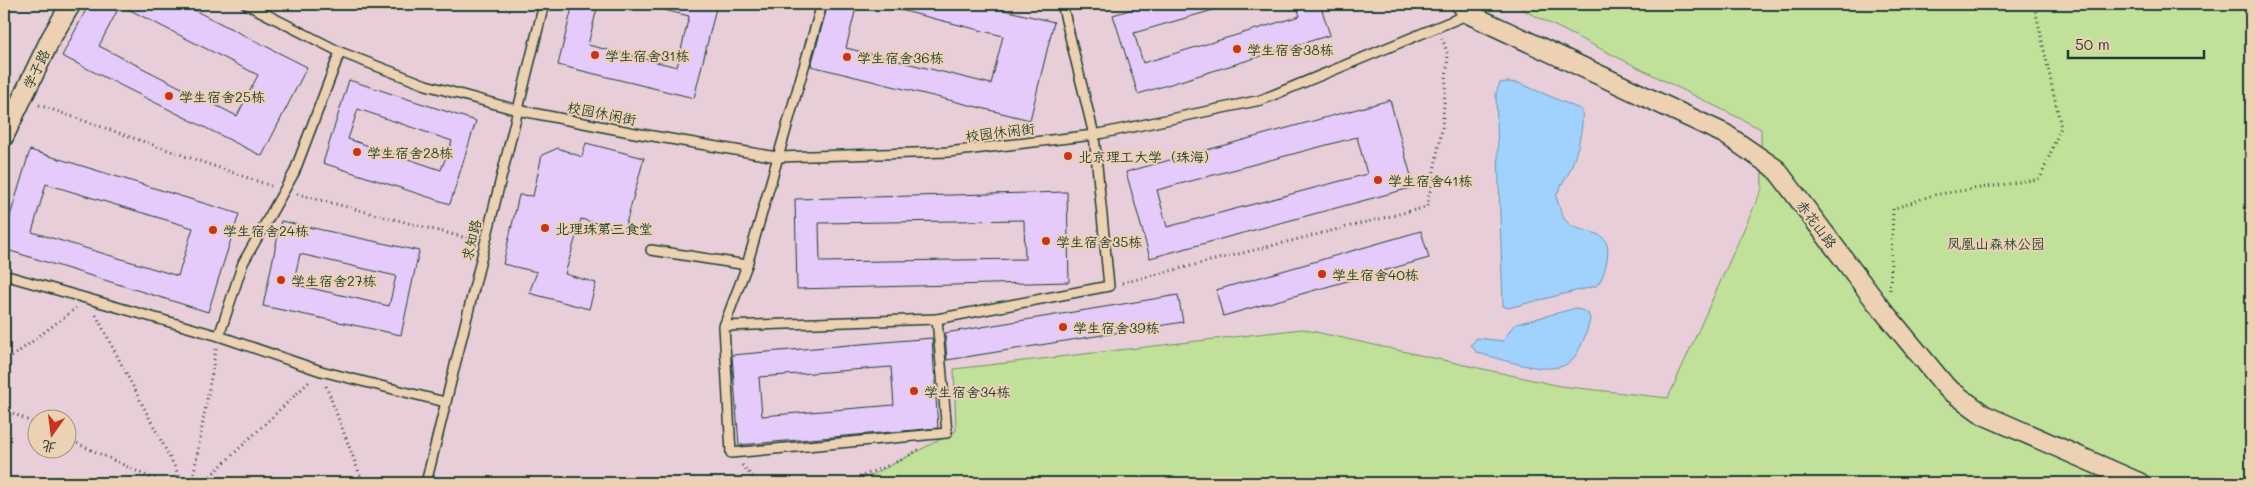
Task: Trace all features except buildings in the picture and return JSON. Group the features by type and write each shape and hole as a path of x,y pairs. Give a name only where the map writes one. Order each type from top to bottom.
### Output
{"street":[{"name":"学子路","path":"4,136 21,98 71,4"},
{"name":"赤花山路","path":"1465,9 1732,139 1776,170 1876,302 1947,388 1984,415 2140,483"}],"lane":[{"name":"校园休闲街","path":"246,4 340,52 426,85 517,110 635,133 778,157 948,152 1094,135 1261,100 1438,27 1465,9"},
{"name":"求知路","path":"426,483 544,4"},
{"path":"822,4 747,265 724,326 731,454 946,433 937,319"},
{"path":"724,326 937,319 1109,286 1094,135 1062,4"},
{"path":"218,336 244,263 294,173 340,52"},
{"path":"651,250 747,265"},
{"path":"4,275 218,336 321,371 446,402"}],"path":[{"path":"1892,297 1889,289 1893,209 1933,195 2040,179 2061,128 2034,4"},
{"path":"1109,286 1426,207 1442,129 1448,55 1438,27"},
{"path":"21,98 283,190 485,243"},
{"path":"4,363 88,298 183,483"},
{"path":"192,483 218,336"},
{"path":"203,483 321,371 363,483"},
{"path":"4,410 28,421"},
{"path":"845,483 901,460 946,433"},
{"path":"78,444 162,483"},
{"path":"731,454 758,483"}],"shaded area":[{"name":"北京理工大学（珠海）","path":"4,4 2167,4 2251,483 4,483"}],"green space":[{"name":"凤凰山森林公园","path":"1518,4 2251,4 2251,483 857,483 956,431 954,369 1302,329 1560,386 1668,398 1762,189 1761,129 1527,12"}],"water":[{"path":"1500,83 1519,83 1582,110 1581,132 1576,155 1556,196 1565,220 1574,227 1602,237 1608,252 1604,273 1596,286 1508,308 1503,306 1496,93"},
{"path":"1576,308 1588,313 1590,319 1581,347 1571,361 1562,366 1539,368 1525,366 1477,353 1471,345 1477,338 1503,341 1516,324"}],"place":[{"name":"学生宿舍38栋","path":"1237,49"},
{"name":"学生宿舍31栋","path":"595,55"},
{"name":"学生宿舍36栋","path":"847,57"},
{"name":"学生宿舍25栋","path":"169,96"},
{"name":"学生宿舍28栋","path":"357,152"},
{"name":"北京理工大学（珠海）","path":"1068,156"},
{"name":"学生宿舍41栋","path":"1378,180"},
{"name":"北理珠第三食堂","path":"545,228"},
{"name":"学生宿舍24栋","path":"213,230"},
{"name":"学生宿舍35栋","path":"1046,241"},
{"name":"学生宿舍40栋","path":"1322,274"},
{"name":"学生宿舍27栋","path":"281,280"},
{"name":"学生宿舍39栋","path":"1063,327"},
{"name":"学生宿舍34栋","path":"914,391"}]}
